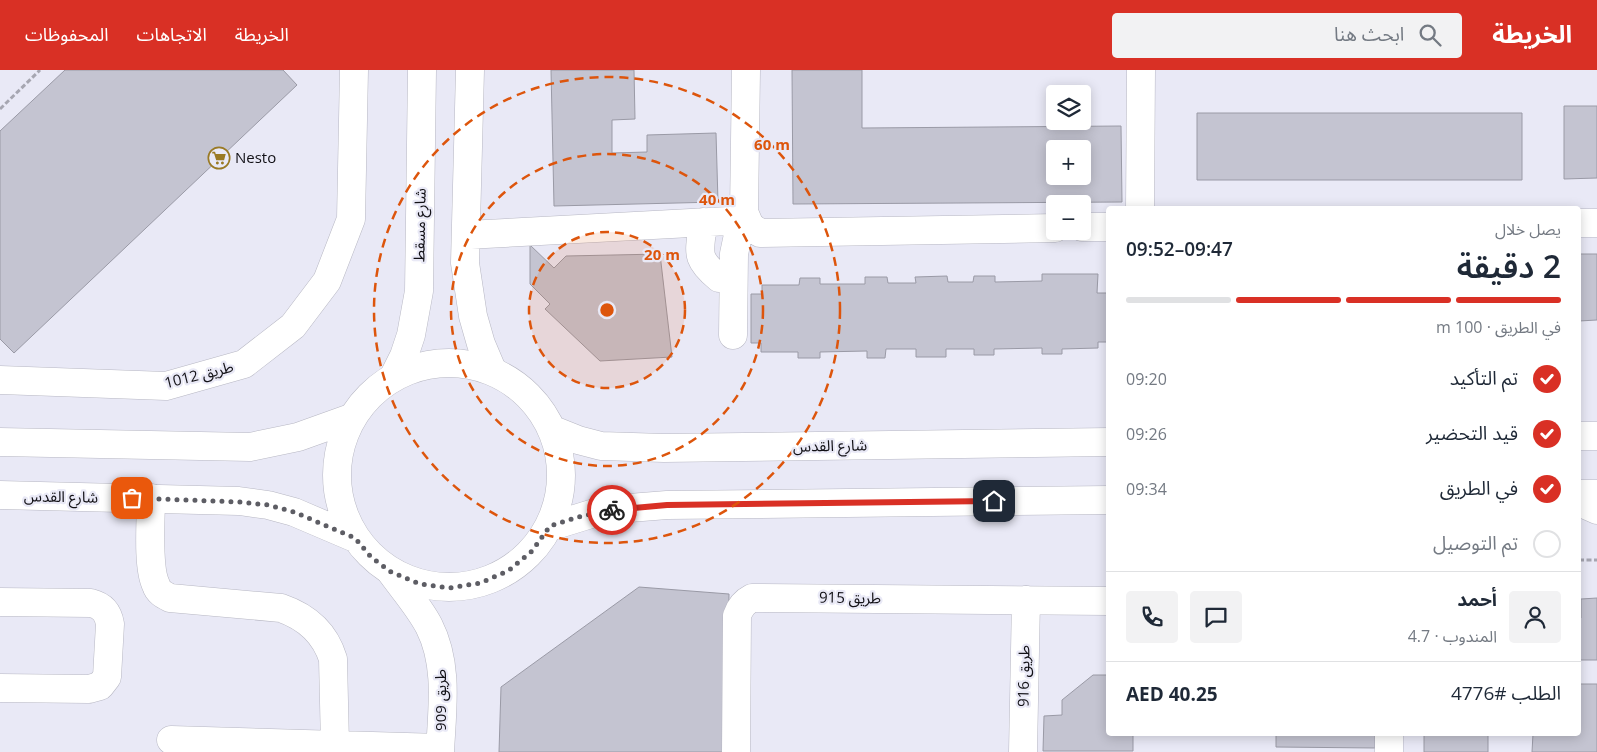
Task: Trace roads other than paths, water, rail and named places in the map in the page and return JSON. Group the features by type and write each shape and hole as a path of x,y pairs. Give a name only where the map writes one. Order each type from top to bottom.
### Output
{"street":[{"name":"طريق 1012","path":"0,380 166,386 244,364 293,326 327,281 350,219 354,70"},
{"name":"شارع مسقط","path":"394,376 411,334 419,291 422,70"},
{"path":"470,70 465,262 471,307 481,344 492,370"},
{"path":"742,227 726,247 722,257 719,278 726,335 734,254 742,227 744,212 746,70"},
{"path":"1140,206 1141,70"},
{"path":"466,236 704,222 742,227 767,234 1046,228"},
{"path":"704,222 700,257 705,266 719,278"},
{"path":"1581,223 1597,222"},
{"path":"1091,227 1106,227"},
{"path":"442,362 467,363 492,370 512,380 529,394 543,411 553,430 562,463 560,496 550,526 532,551 508,571 480,583 450,588 420,584 391,572 371,557 355,538 344,516 337,492 336,466 341,442 351,418 377,388 394,376 418,366 442,362"},
{"path":"0,442 250,447 298,437 351,418"},
{"name":"شارع القدس","path":"553,430 578,440 601,446 664,448 1106,442"},
{"path":"1581,436 1597,436"},
{"path":"1581,494 1597,494"},
{"name":"شارع القدس","path":"0,495 151,498 268,505 294,512 355,538"},
{"path":"151,498 150,549 154,579 164,595 170,598 281,608 304,618 322,636 329,647 333,659 335,745"},
{"path":"550,526 604,510 667,505 1106,500"},
{"path":"1581,503 1597,510"},
{"name":"طريق 909","path":"391,572 423,616 430,628 439,653 443,680 440,750"},
{"name":"طريق 915","path":"736,752 737,616 745,602 752,598 1106,601"},
{"name":"طريق 916","path":"1023,752 1026,600"},
{"path":"0,602 91,603 99,605 105,610 110,624 107,677 100,686 89,689 0,688"},
{"path":"1389,736 1389,752"},
{"path":"171,740 440,750"}],"place":[{"name":"Nesto","path":"219,158"}]}
